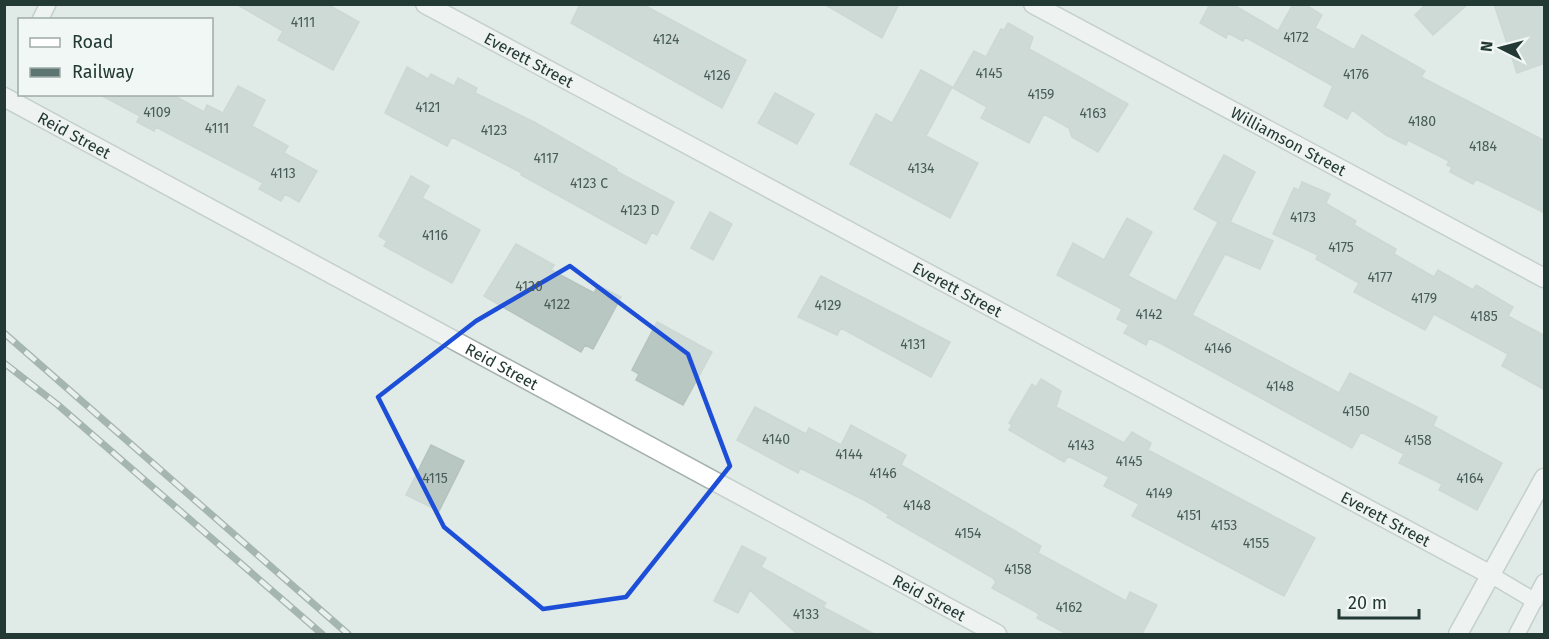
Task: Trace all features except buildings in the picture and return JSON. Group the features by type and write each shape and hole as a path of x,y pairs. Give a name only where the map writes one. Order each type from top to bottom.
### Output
{"street":[{"name":"Everett Street","path":"425,4 1491,576"},
{"name":"Williamson Street","path":"1033,4 1545,278"},
{"name":"Reid Street","path":"4,97 997,634"},
{"path":"1458,634 1545,478"}],"lane":[{"path":"41,18 48,4"},
{"path":"1491,576 1535,601"},
{"path":"1517,634 1545,582"}],"highlighted area":[{"path":"570,266 688,354 730,466 626,597 543,609 444,527 378,397 476,321"}],"railway":[{"path":"4,333 348,634"},
{"path":"4,363 58,405 322,634"}]}
